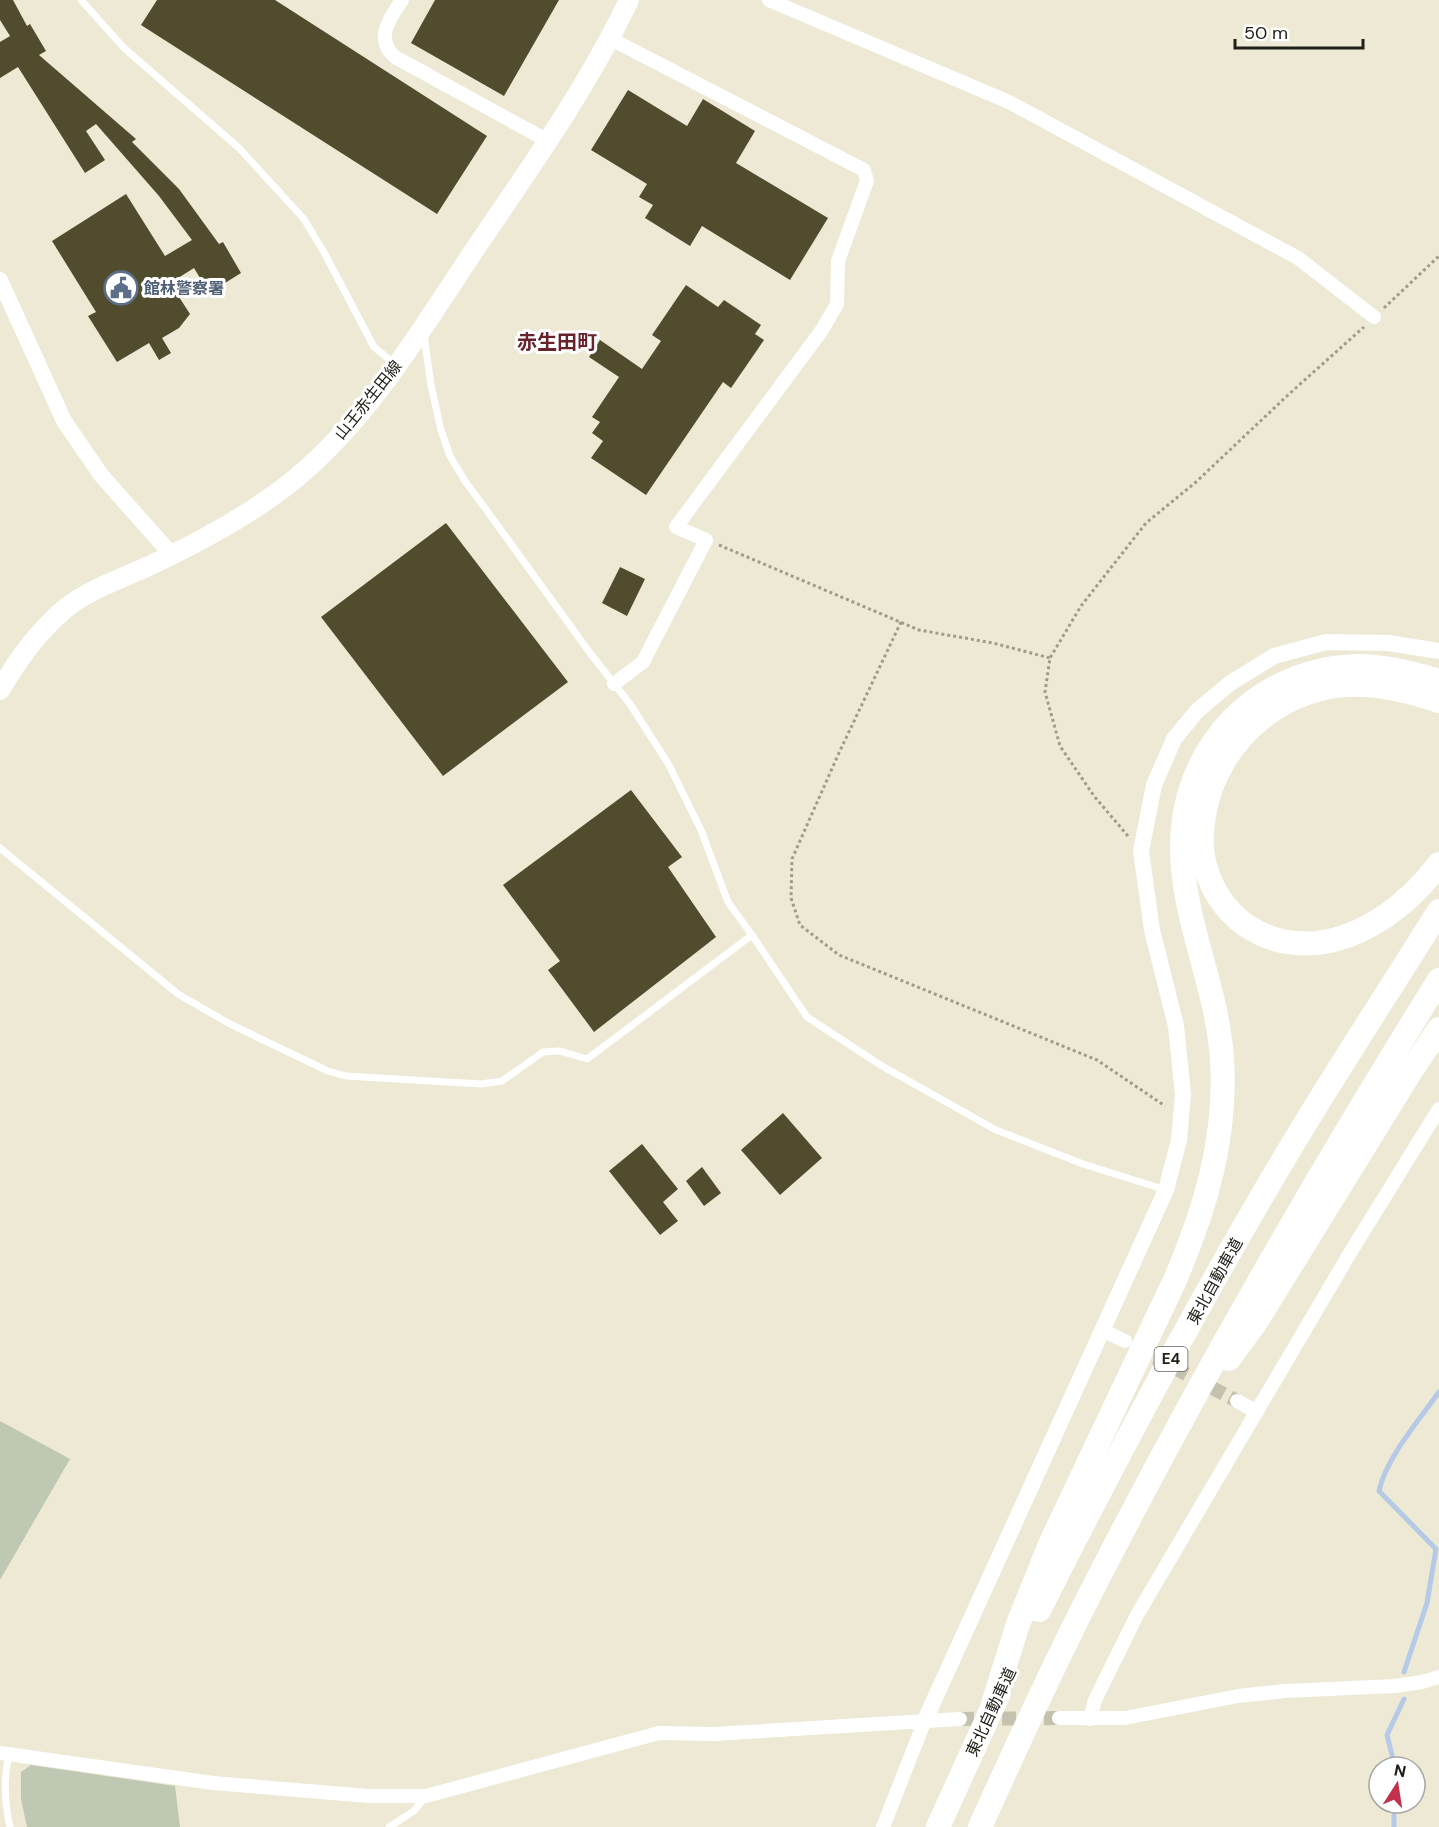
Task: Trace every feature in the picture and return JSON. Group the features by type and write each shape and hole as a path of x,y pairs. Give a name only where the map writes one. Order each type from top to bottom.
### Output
{"highway":[{"path":"992,1707 1018,1624 1051,1542 1175,1280 1190,1244 1213,1172 1220,1133 1222,1060 1218,1029 1186,888 1182,846 1190,789 1198,768 1209,747 1224,728 1265,693 1287,680 1320,671 1360,666 1416,674 1439,681"},
{"path":"1439,701 1390,688 1363,684 1310,691 1285,702 1261,718 1240,738 1224,758 1213,780 1205,805 1201,831 1202,856 1208,877 1219,898 1234,916 1253,931 1279,941 1302,944 1326,942 1354,933 1379,920 1409,897 1439,864"},
{"name":"東北自動車道","path":"938,1827 992,1707 1069,1550 1205,1297 1297,1138 1439,911"},
{"name":"E4","path":"980,1827 1099,1576 1170,1442 1286,1233 1439,980"},
{"path":"1170,1442 1256,1322 1439,1029"}],"main road":[{"name":"山王赤生田線","path":"0,690 24,651 45,627 68,607 172,555 247,513 295,479 346,431 423,328 548,141 610,39 629,0"}],"street":[{"path":"402,0 384,33 388,51 548,141"},
{"path":"769,0 1009,102 1298,258 1374,317"},
{"path":"610,39 864,170 867,181 838,261 837,304 822,330 676,527 706,540 643,662 614,684"},
{"path":"0,280 4,302 70,431 101,475 172,555"},
{"path":"883,1827 924,1720 1166,1190 1179,1140 1183,1094 1176,1026 1152,930 1141,851 1154,785 1174,739 1197,711 1229,684 1274,656 1326,642 1389,643 1439,651"},
{"path":"1090,1719 1095,1700 1137,1615 1350,1253 1439,1109"},
{"path":"1102,1330 1125,1341"},
{"path":"1237,1401 1257,1412"},
{"path":"1059,1718 1125,1718 1238,1696 1285,1691 1395,1686 1439,1677"},
{"path":"4,1754 213,1783 369,1796 426,1796 659,1733 714,1734 960,1719"}],"lane":[{"path":"81,0 124,48 239,148 304,219 374,347 397,365"},
{"path":"423,328 431,385 441,430 450,456 465,481 630,704 669,765 701,830 728,902 807,1017 882,1066 996,1130 1083,1164 1166,1190"},
{"path":"0,848 178,994 230,1024 328,1071 346,1076 481,1084 502,1081 543,1052 560,1052 587,1059 752,935"},
{"path":"4,1754 10,1827"},
{"path":"388,1827 414,1811 426,1796"}],"path":[{"path":"1141,851 1094,796 1060,746 1046,692 1050,658 1080,606 1146,523 1196,482 1439,256"},
{"path":"706,540 919,630 993,643 1050,658"},
{"path":"901,622 838,754 792,859 791,898 800,925 839,955 1097,1060 1181,1117"}],"green space":[{"path":"0,1421 70,1459 0,1580"},
{"path":"31,1765 175,1786 180,1827 27,1827 21,1799 21,1772"}],"building":[{"path":"0,0 13,0 27,26 30,24 46,51 39,55 136,139 132,142 179,189 219,244 223,242 241,273 209,293 194,268 170,283 190,314 179,328 162,338 171,353 159,360 149,343 117,362 88,316 96,312 52,241 126,194 165,256 192,240 159,196 96,124 86,131 105,160 85,173 18,67 0,78 0,42 10,36 0,20"},
{"path":"157,0 275,0 487,136 437,214 141,25"},
{"path":"435,0 559,0 504,96 411,43"},
{"path":"628,90 687,126 703,99 755,131 736,163 828,218 790,280 702,226 690,246 645,218 653,205 639,197 647,184 591,150"},
{"path":"686,285 718,307 724,300 761,325 755,334 764,340 731,388 723,382 646,495 591,458 603,441 592,433 600,422 592,417 619,377 589,357 600,340 642,369 661,341 652,335"},
{"path":"446,523 568,682 443,776 321,617"},
{"path":"620,567 645,579 627,616 602,603"},
{"path":"631,790 682,857 668,867 716,937 594,1032 548,970 560,961 503,885"},
{"path":"783,1113 822,1158 780,1195 741,1150"},
{"path":"642,1144 678,1189 663,1202 678,1221 660,1235 609,1171"},
{"path":"702,1167 721,1193 704,1206 686,1181"}],"waterway":[{"path":"1404,1672 1427,1603 1436,1549 1379,1491 1396,1453 1439,1392"},
{"path":"1392,1755 1387,1735 1404,1699"},
{"path":"1394,1815 1394,1827"}],"tunnel":[{"path":"1137,1348 1237,1401"},
{"path":"960,1719 1059,1718"}],"place":[{"name":"館林警察署","path":"121,288"}],"district":[{"name":"赤生田町","path":"557,342"}]}
